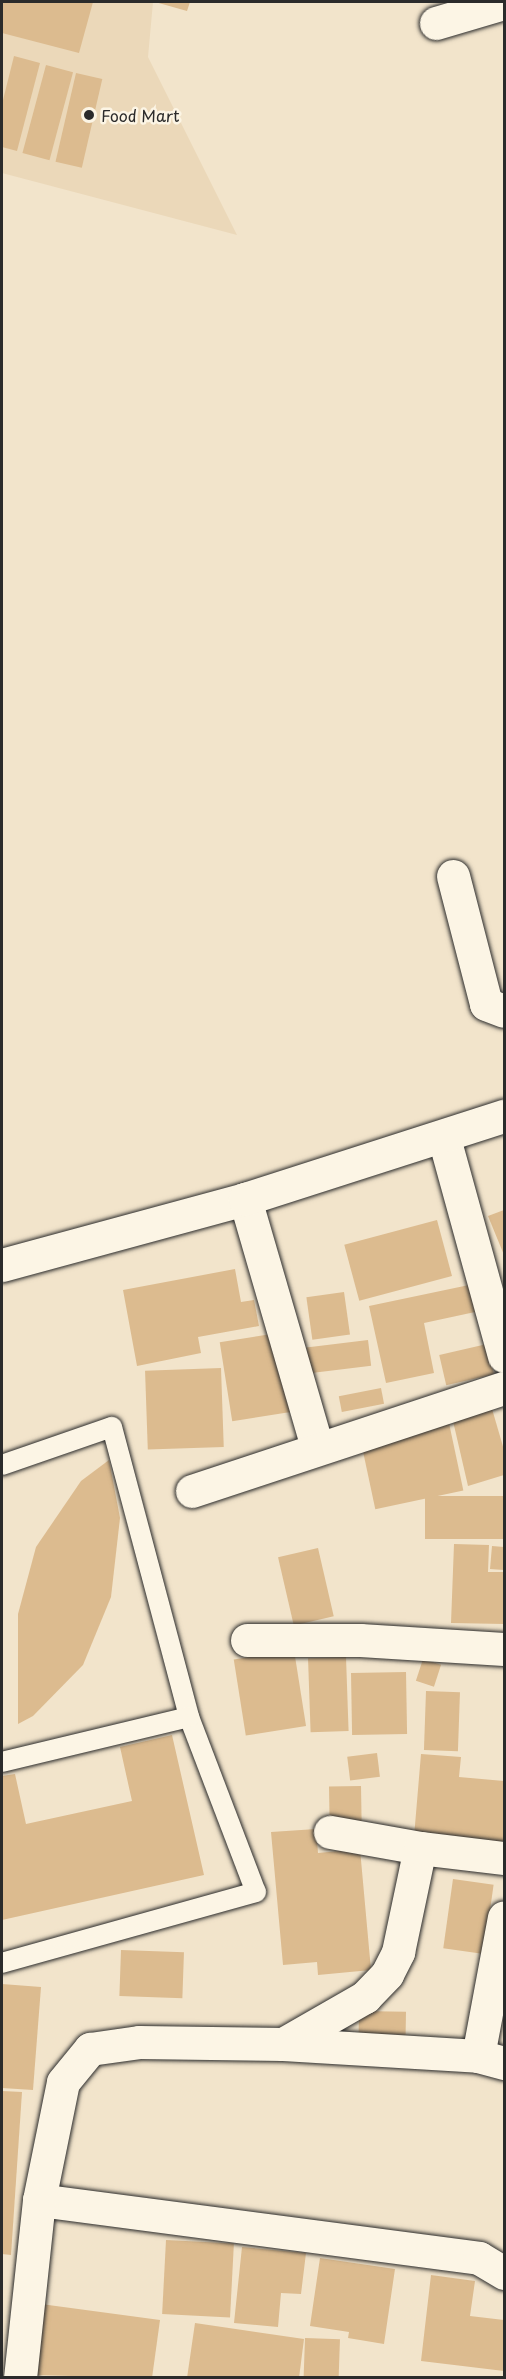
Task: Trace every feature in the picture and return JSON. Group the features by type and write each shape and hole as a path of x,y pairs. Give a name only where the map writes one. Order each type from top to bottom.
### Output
{"street":[{"path":"436,22 504,3"},
{"path":"453,876 486,1004 504,1011"},
{"path":"2,1265 245,1199 444,1138 504,1116"},
{"path":"444,1138 504,1356"},
{"path":"245,1199 316,1448"},
{"path":"192,1491 316,1448 504,1389"},
{"path":"247,1640 360,1640 504,1649"},
{"path":"330,1832 420,1848 504,1858"},
{"path":"283,2044 365,1997 387,1974 398,1952 420,1848"},
{"path":"20,2378 39,2200 63,2082 90,2049 139,2042 283,2044 491,2059 504,1917"},
{"path":"39,2200 479,2258 504,2273"}],"lane":[{"path":"2,1465 112,1427 189,1718 256,1892 2,1963"},
{"path":"2,1762 189,1718"}],"shaded area":[{"name":"Food Mart","path":"2,2 153,2 148,57 237,235 2,173"}],"building":[{"path":"2,2 93,2 79,53 2,33"},
{"path":"155,2 190,2 187,11"},
{"path":"14,56 40,63 17,151 2,147 2,104"},
{"path":"46,65 73,72 49,160 22,153"},
{"path":"76,73 102,79 82,168 56,162"},
{"path":"504,1210 504,1255 488,1216"},
{"path":"437,1220 452,1276 359,1301 344,1245"},
{"path":"235,1269 241,1302 254,1300 259,1326 198,1337 201,1353 137,1366 123,1290"},
{"path":"469,1285 475,1312 424,1323 434,1373 386,1383 369,1306"},
{"path":"344,1292 350,1335 312,1340 306,1297"},
{"path":"278,1333 291,1412 232,1421 220,1342"},
{"path":"368,1340 371,1366 310,1373 306,1348"},
{"path":"487,1344 494,1374 446,1385 439,1355"},
{"path":"221,1368 224,1447 148,1450 145,1371"},
{"path":"381,1388 384,1404 342,1412 339,1396"},
{"path":"490,1402 504,1450 504,1475 468,1486 453,1421"},
{"path":"449,1423 463,1490 375,1509 361,1442"},
{"path":"109,1460 120,1518 111,1597 83,1665 33,1716 18,1724 18,1614 36,1547 81,1481"},
{"path":"425,1496 504,1496 504,1539 425,1539"},
{"path":"454,1544 489,1545 488,1572 504,1572 504,1624 451,1623"},
{"path":"492,1546 504,1547 504,1570 490,1569"},
{"path":"318,1548 334,1616 294,1625 278,1557"},
{"path":"294,1650 306,1726 246,1736 234,1660"},
{"path":"346,1657 349,1731 311,1732 308,1658"},
{"path":"423,1659 441,1665 434,1687 416,1681"},
{"path":"406,1672 407,1734 352,1735 351,1673"},
{"path":"426,1691 460,1692 458,1751 424,1750"},
{"path":"172,1735 204,1875 2,1920 2,1776 15,1774 26,1824 132,1801 120,1747"},
{"path":"377,1753 380,1777 350,1780 347,1757"},
{"path":"421,1754 461,1757 459,1777 504,1781 504,1844 414,1837"},
{"path":"361,1786 362,1825 330,1826 329,1787"},
{"path":"316,1829 318,1853 360,1849 371,1970 318,1975 317,1962 283,1965 271,1832"},
{"path":"453,1879 494,1885 484,1954 443,1948"},
{"path":"121,1950 184,1952 182,1998 119,1996"},
{"path":"2,1984 41,1987 33,2090 2,2088"},
{"path":"359,2011 406,2012 406,2035 359,2034"},
{"path":"2,2091 22,2092 11,2255 2,2254"},
{"path":"166,2240 234,2244 230,2317 162,2314"},
{"path":"242,2247 306,2253 301,2294 281,2293 278,2327 234,2323"},
{"path":"320,2258 395,2269 384,2344 348,2338 349,2332 310,2326"},
{"path":"431,2275 475,2281 470,2316 504,2320 504,2371 421,2361"},
{"path":"41,2304 160,2320 152,2378 32,2375"},
{"path":"195,2323 304,2339 299,2378 187,2378"},
{"path":"305,2338 340,2339 339,2378 304,2378"}],"place":[{"name":"Food Mart","path":"89,115"}]}
